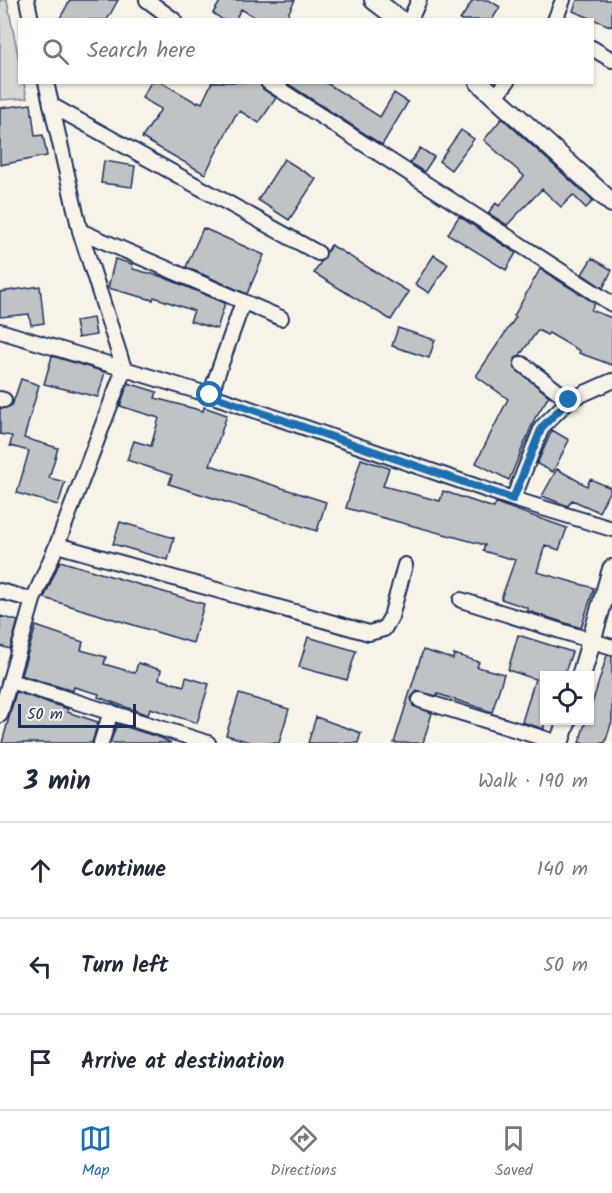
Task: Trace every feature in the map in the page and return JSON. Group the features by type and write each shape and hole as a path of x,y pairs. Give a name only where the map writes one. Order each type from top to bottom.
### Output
{"main road":[{"path":"374,0 397,18"},
{"path":"485,84 501,89 612,203"},
{"path":"582,671 612,569"},
{"path":"559,743 565,725"}],"street":[{"path":"27,0 31,18"},
{"path":"147,0 171,18"},
{"path":"411,18 419,0"},
{"path":"556,18 563,0"},
{"path":"594,49 612,60"},
{"path":"0,715 33,600 57,545 124,369 80,231 46,84"},
{"path":"271,84 612,304"},
{"path":"51,105 318,253"},
{"path":"80,231 281,318"},
{"path":"210,395 243,302"},
{"path":"0,331 210,395 513,499 612,529"},
{"path":"522,364 569,400"},
{"path":"513,499 542,427 569,400 612,381"},
{"path":"57,545 369,633 384,629 391,616 405,565"},
{"path":"0,591 33,600"},
{"path":"461,600 612,646"},
{"path":"10,681 208,743"},
{"path":"420,700 559,743"},
{"path":"101,743 111,712"}],"shaded area":[{"path":"0,0 7,0 18,55 18,84 24,84 27,98 0,100"}],"building":[{"path":"70,0 118,0 108,18 60,18"},
{"path":"221,0 295,0 286,18 257,18 241,9 236,18 220,18 213,13"},
{"path":"473,0 489,0 500,7 493,18 461,18"},
{"path":"577,0 612,0 612,27 594,18 573,11"},
{"path":"150,84 164,84 197,103 198,101 202,103 211,84 260,84 263,89 276,98 259,123 240,111 235,116 205,174 142,138 161,109 142,98"},
{"path":"288,84 328,84 380,117 394,93 408,102 382,145"},
{"path":"31,104 35,136 43,135 47,156 0,165 0,108"},
{"path":"502,118 593,201 586,208 573,195 561,207 542,189 507,225 488,213 496,203 499,206 524,176 484,140"},
{"path":"461,130 474,139 451,170 439,161"},
{"path":"420,148 434,157 424,172 410,163"},
{"path":"284,159 316,179 289,220 258,200"},
{"path":"104,161 135,166 132,187 101,183"},
{"path":"459,216 516,253 506,270 448,234"},
{"path":"203,228 264,255 247,294 186,267"},
{"path":"331,245 409,292 391,320 314,273"},
{"path":"434,255 448,264 429,293 415,284"},
{"path":"592,258 612,270 603,288 582,274"},
{"path":"115,259 132,264 133,269 163,277 225,303 217,329 190,321 194,311 154,297 153,300 108,288"},
{"path":"540,269 595,303 591,310 612,318 612,365 579,353 580,351 549,333 547,335 538,330 515,359 514,367 549,396 535,418 509,480 476,463 508,399 476,376 516,317 514,316"},
{"path":"40,286 44,323 31,325 29,314 0,317 0,292"},
{"path":"93,318 96,335 78,338 75,321"},
{"path":"398,328 435,340 429,358 392,346"},
{"path":"52,356 105,372 98,397 44,384"},
{"path":"21,379 39,385 24,438 58,448 49,478 65,482 58,505 17,493 29,451 10,446 12,436 0,434 0,408 12,406"},
{"path":"128,383 157,392 155,398 203,411 204,407 227,415 210,465 326,502 317,531 169,484 172,475 127,460 134,441 151,446 159,418 120,406"},
{"path":"552,430 569,440 553,472 537,464"},
{"path":"361,459 389,468 383,486 440,501 443,491 494,508 496,503 567,528 559,550 545,545 537,572 594,588 581,628 528,611 528,608 501,599 515,560 483,551 485,545 346,508"},
{"path":"557,469 587,486 590,479 611,488 599,512 572,500 568,506 542,496"},
{"path":"120,522 174,538 168,560 113,544"},
{"path":"60,561 204,604 193,643 44,598"},
{"path":"0,616 18,621 10,649 0,646"},
{"path":"36,626 83,642 81,650 106,657 104,664 135,673 138,663 161,670 159,679 184,686 186,677 209,684 197,723 150,708 148,715 98,697 99,694 74,687 73,691 21,675"},
{"path":"518,635 572,652 565,671 540,671 540,725 544,725 544,729 522,722 535,679 508,670"},
{"path":"308,637 356,651 347,680 299,667"},
{"path":"423,650 453,659 454,654 479,662 477,667 504,674 492,712 438,694 437,696 417,691 411,698 413,706 432,713 423,743 394,743"},
{"path":"607,655 612,656 612,721 605,743 579,743 584,725 594,725 594,697"},
{"path":"16,692 68,709 67,712 98,722 92,743 2,743"},
{"path":"239,694 289,709 279,743 253,743 226,735"},
{"path":"316,717 361,733 358,743 308,743"},
{"path":"117,724 161,738 171,743 110,743"}],"route":[{"path":"210,395 513,499 526,460 542,427 569,400"}]}
